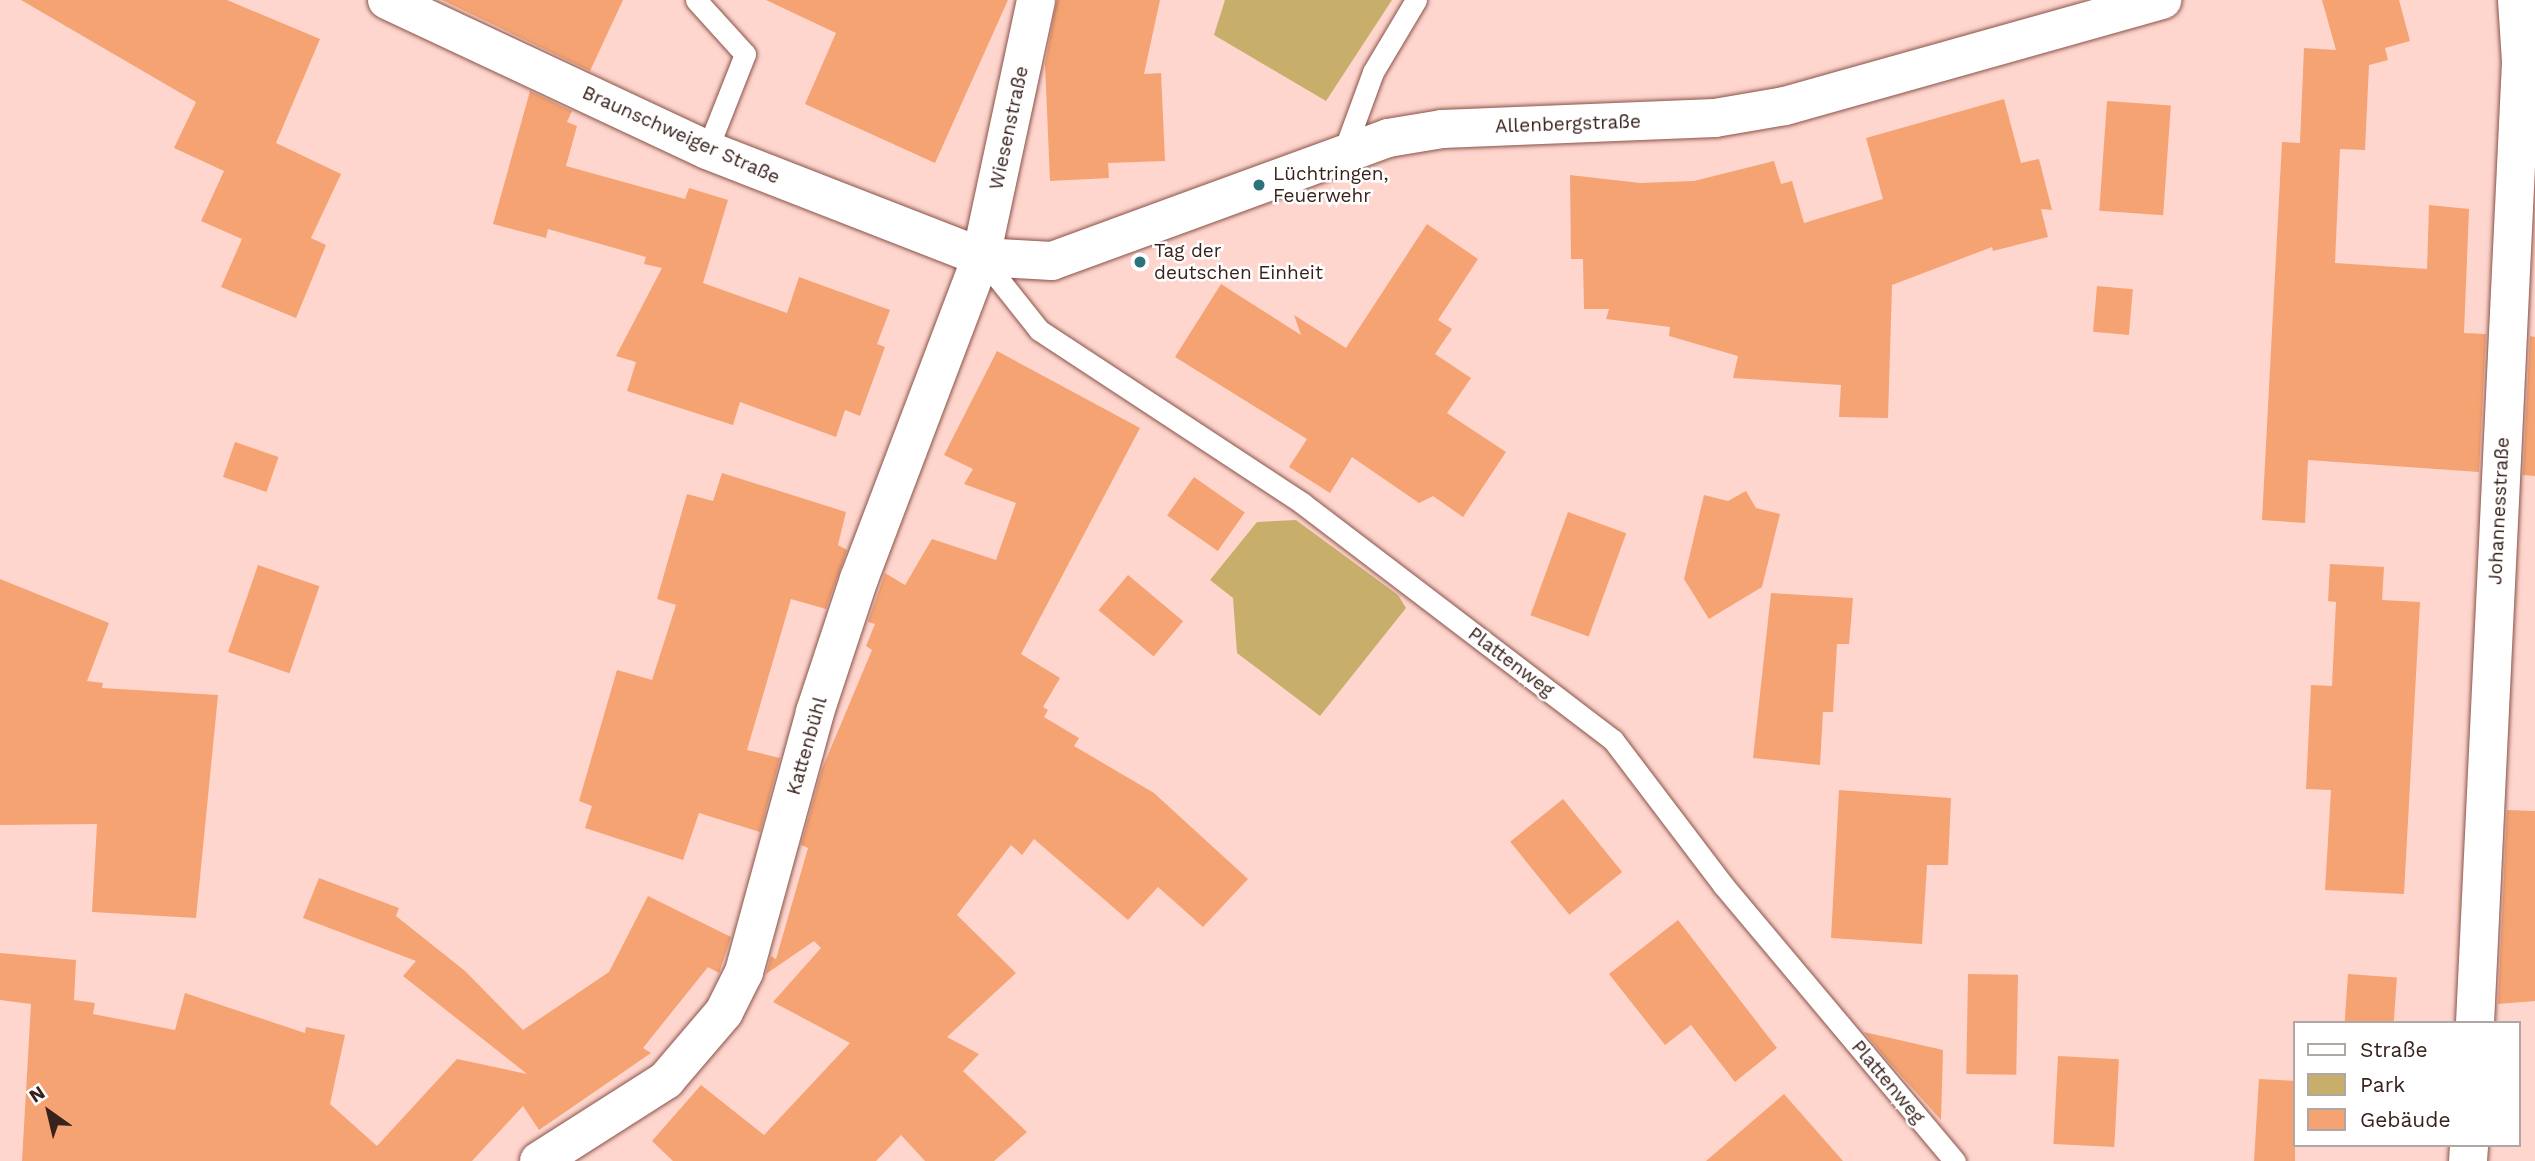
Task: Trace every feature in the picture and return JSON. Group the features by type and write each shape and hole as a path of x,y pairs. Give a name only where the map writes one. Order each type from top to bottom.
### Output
{"street":[{"name":"Braunschweiger Straße","path":"387,0 707,150 981,257"},
{"name":"Wiesenstraße","path":"981,257 1036,0"},
{"name":"Allenbergstraße","path":"981,257 1052,261 1344,150 1442,129 1714,118 1785,106 2162,0"},
{"name":"Johannesstraße","path":"2475,1021 2521,62 2517,0"},
{"name":"Kattenbühl","path":"539,1161 666,1080 724,1012 744,972 815,712 859,579 981,257"}],"lane":[{"path":"696,0 745,54 707,150"},
{"path":"1344,150 1373,72 1416,0"},
{"name":"Plattenweg","path":"981,257 1039,330 1302,503 1613,740 1723,885 1955,1161"}],"green space":[{"path":"1225,0 1392,0 1326,101 1214,35"},
{"path":"1296,520 1398,595 1406,608 1320,716 1237,653 1233,598 1210,580 1257,522"}],"building":[{"path":"21,0 227,0 320,39 276,143 341,174 311,238 326,245 296,318 221,287 242,239 201,221 224,171 174,148 196,102"},
{"path":"442,0 623,0 590,71"},
{"path":"766,0 1008,0 935,163 805,104 836,33"},
{"path":"1057,0 1160,0 1144,74 1161,73 1165,161 1108,163 1109,178 1050,181 1045,64"},
{"path":"2322,0 2399,0 2410,41 2385,48 2388,60 2369,65 2365,150 2340,149 2335,263 2427,269 2429,205 2469,209 2464,333 2486,334 2479,472 2308,460 2305,523 2262,520 2282,142 2300,143 2304,48 2336,50"},
{"path":"530,91 572,111 567,122 577,126 566,166 685,199 689,188 728,200 703,283 787,313 799,277 890,310 877,344 885,347 860,416 845,410 836,437 740,402 733,425 627,391 636,362 616,356 662,268 644,264 646,257 548,229 546,238 493,224"},
{"path":"2004,99 2021,163 2039,159 2052,210 2041,209 2048,237 1993,251 1992,247 1892,285 1888,418 1839,417 1841,385 1733,378 1738,356 1669,336 1670,327 1606,319 1609,309 1584,309 1583,259 1571,259 1570,175 1640,183 1694,181 1774,161 1781,184 1792,181 1804,223 1883,199 1866,138"},
{"path":"2107,101 2171,105 2163,215 2099,211"},
{"path":"1427,224 1478,259 1438,320 1452,329 1435,354 1471,378 1447,413 1506,452 1463,517 1433,496 1419,503 1352,457 1330,493 1289,467 1307,439 1175,357 1221,284 1301,335 1294,315 1346,348"},
{"path":"2097,286 2133,289 2129,335 2093,332"},
{"path":"2530,336 2535,337 2535,476 2523,475"},
{"path":"997,351 1140,428 1021,654 1060,678 1043,707 1048,710 1044,717 1079,738 1074,746 1154,793 1248,879 1203,927 1158,887 1128,920 1034,839 1022,855 1011,845 957,915 1016,973 947,1037 979,1054 963,1071 1027,1132 994,1161 925,1161 901,1135 876,1161 673,1161 652,1141 701,1085 764,1135 850,1043 773,1002 821,948 814,941 766,974 771,956 776,959 808,848 801,845 822,769 872,650 866,646 875,624 868,622 885,573 905,585 932,539 996,560 1016,503 964,484 973,469 944,455"},
{"path":"235,442 278,457 266,492 223,477"},
{"path":"722,473 846,512 838,545 847,550 826,609 791,599 747,750 780,758 760,832 699,813 683,860 585,828 592,806 579,801 617,670 652,680 676,605 657,599 687,494 713,501"},
{"path":"1194,477 1245,513 1218,551 1167,516"},
{"path":"1746,491 1756,508 1780,514 1762,587 1709,619 1684,579 1704,495 1728,501"},
{"path":"1568,512 1626,533 1589,637 1530,615"},
{"path":"2330,564 2384,567 2382,600 2420,602 2404,894 2325,890 2331,790 2306,789 2311,685 2332,686 2336,602 2328,601"},
{"path":"258,565 319,586 290,673 228,652"},
{"path":"1128,575 1183,621 1154,657 1098,610"},
{"path":"0,579 109,623 87,681 103,683 102,688 218,695 196,918 92,912 97,824 0,825"},
{"path":"1771,593 1853,598 1849,644 1837,644 1833,712 1823,712 1820,765 1753,758"},
{"path":"1839,790 1951,798 1948,865 1927,865 1922,944 1831,938"},
{"path":"1563,799 1622,872 1569,915 1510,842"},
{"path":"2507,810 2535,811 2535,1001 2498,1004"},
{"path":"319,878 399,908 396,916 465,971 523,1030 609,972 648,896 731,937 719,973 708,967 643,1048 651,1053 539,1130 523,1106 472,1161 22,1161 31,1004 0,1000 0,953 76,960 74,1000 95,1003 93,1014 175,1030 185,993 305,1033 306,1027 345,1035 330,1104 377,1146 457,1059 527,1074 403,976 416,961 303,918"},
{"path":"1678,920 1777,1048 1735,1082 1691,1025 1665,1045 1609,974"},
{"path":"1968,974 2018,975 2016,1075 1966,1074"},
{"path":"2348,974 2397,977 2394,1021 2345,1021"},
{"path":"1864,1032 1943,1050 1941,1120 1887,1060"},
{"path":"2058,1056 2119,1059 2114,1147 2053,1144"},
{"path":"2259,1079 2294,1081 2295,1161 2254,1161"},
{"path":"1784,1094 1843,1161 1706,1161"}],"place":[{"name":"Lüchtringen, Feuerwehr","path":"1259,185"},
{"name":"Tag der deutschen Einheit","path":"1140,262"}]}
